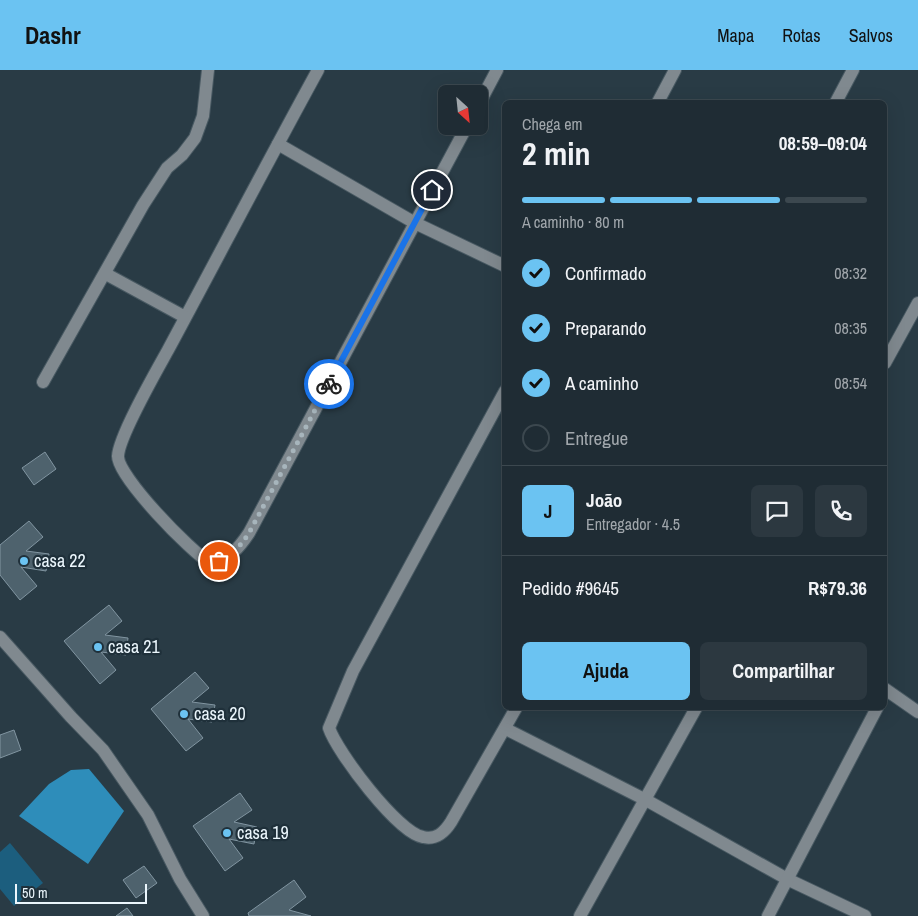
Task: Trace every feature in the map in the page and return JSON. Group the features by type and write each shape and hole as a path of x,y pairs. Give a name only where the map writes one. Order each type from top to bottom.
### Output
{"street":[{"path":"43,382 152,191 167,168 182,155 195,138 202,116 208,70"},
{"path":"318,70 146,390 120,446 118,456 120,467 136,489 194,552 210,563 227,558 241,545 249,533 462,135"},
{"path":"488,87 497,70"},
{"path":"659,100 675,70"},
{"path":"837,100 852,70"},
{"path":"278,144 415,222 502,265"},
{"path":"106,274 185,317"},
{"path":"887,359 918,304"},
{"path":"502,397 353,671 329,728 347,759 375,798 409,831 421,837 433,838 444,833 506,729 515,710"},
{"path":"0,638 103,750 148,815 180,880 202,916"},
{"path":"887,691 918,712"},
{"path":"580,916 695,710"},
{"path":"768,916 789,880 876,710"},
{"path":"506,729 646,800 789,880 865,916"}],"shaded area":[{"path":"89,769 124,811 88,864 19,816 49,784 71,770"},
{"path":"10,843 43,883 14,906 0,889 0,852"}],"building":[{"path":"45,452 56,469 34,485 22,468"},
{"name":"casa 22","path":"29,521 43,537 26,551 49,554 46,571 21,567 37,586 20,600 0,575 0,545"},
{"name":"casa 21","path":"109,605 122,621 105,635 128,638 126,655 101,652 116,670 100,684 64,641"},
{"name":"casa 20","path":"195,672 209,688 192,702 215,705 212,722 188,719 203,738 186,751 151,709"},
{"path":"14,730 21,750 0,758 0,735"},
{"name":"casa 19","path":"240,793 252,810 234,822 257,827 254,844 229,839 243,858 225,871 193,826"},
{"path":"144,866 157,883 136,898 123,880"},
{"path":"294,880 306,897 289,910 311,916 249,916 248,913"},
{"path":"127,908 133,916 116,916"}],"way so far":[{"path":"219,561 227,558 241,545 249,533 329,384"}],"place":[{"name":"casa 22","path":"24,561"},
{"name":"casa 21","path":"98,647"},
{"name":"casa 20","path":"184,714"},
{"name":"casa 19","path":"227,833"}],"route":[{"path":"329,384 432,190"}]}
